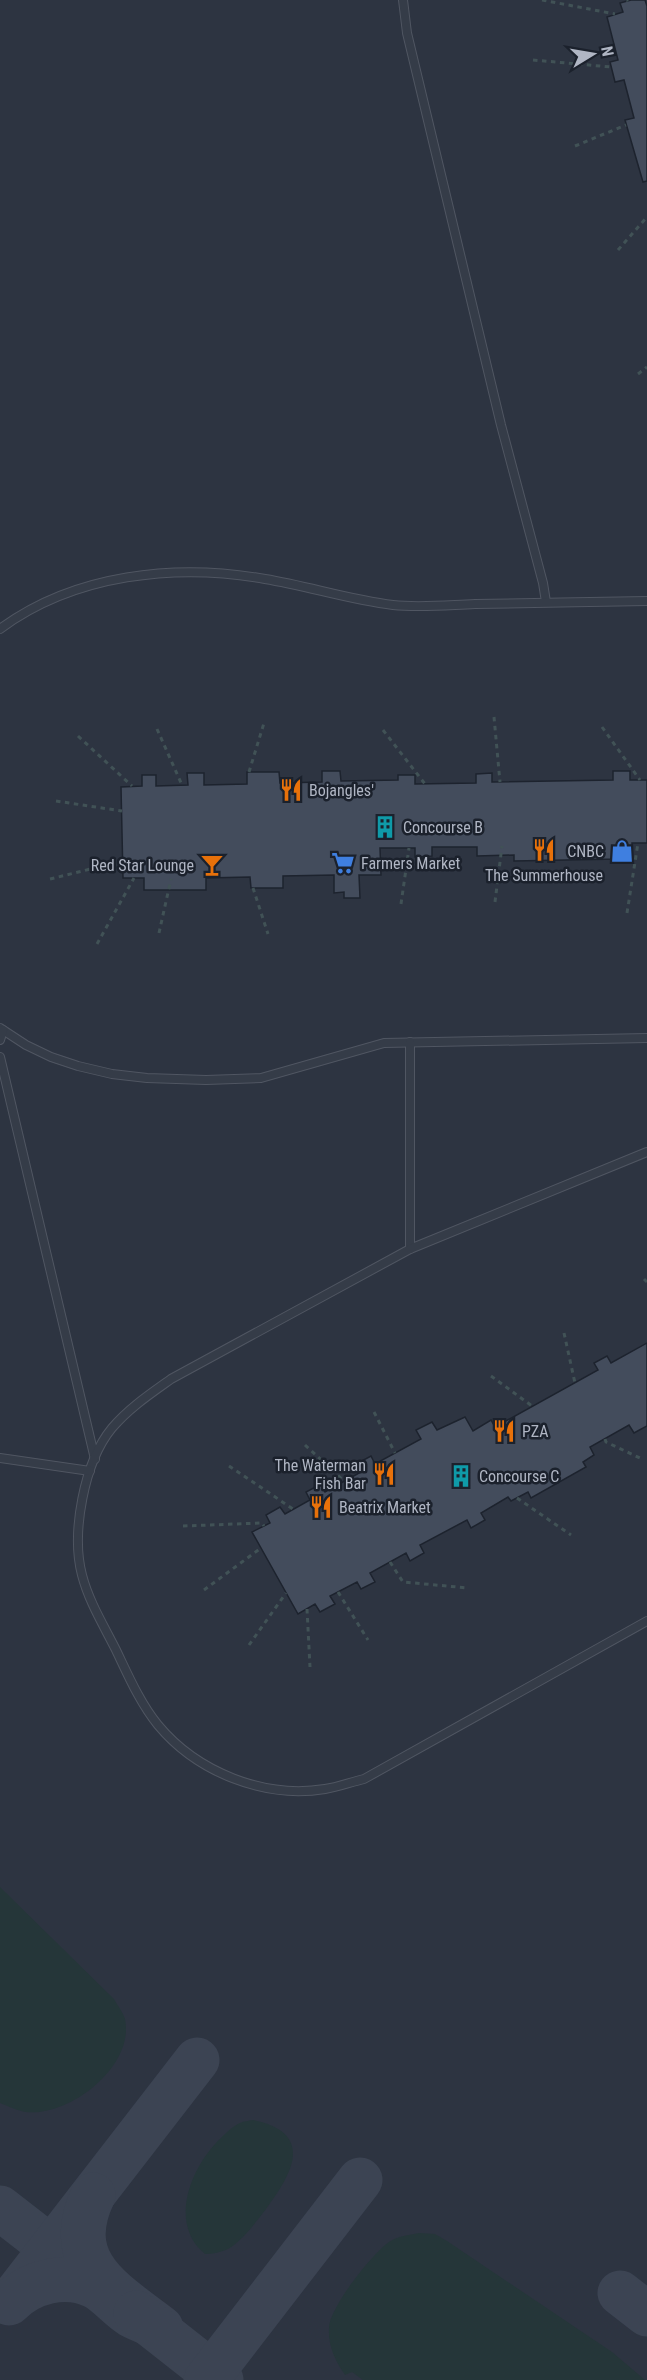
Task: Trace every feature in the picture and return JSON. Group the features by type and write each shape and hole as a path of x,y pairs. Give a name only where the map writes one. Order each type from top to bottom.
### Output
{"lane":[{"path":"403,0 410,45 546,602"},
{"path":"0,629 29,610 79,589 140,576 172,572 206,572 266,579 395,606 647,601"},
{"path":"0,1040 1,1029 51,1057 112,1074 147,1078 261,1078 384,1043 647,1038"},
{"path":"410,1042 410,1249"},
{"path":"0,1057 95,1459"},
{"path":"647,1152 410,1249 171,1379 139,1402 111,1429 90,1470 80,1510 79,1547 82,1574 92,1602 139,1697 158,1725 212,1770 241,1782 288,1791 325,1790 364,1779 647,1621"},
{"path":"0,1458 90,1470"}],"path":[{"path":"542,0 615,14"},
{"path":"533,60 611,66"},
{"path":"575,146 626,125"},
{"path":"618,250 647,217"},
{"path":"638,374 647,367"},
{"path":"494,717 500,782"},
{"path":"249,772 264,723"},
{"path":"602,727 640,780"},
{"path":"157,729 182,785"},
{"path":"383,730 425,784"},
{"path":"78,736 132,786"},
{"path":"56,801 122,812"},
{"path":"627,913 638,843"},
{"path":"495,902 502,846"},
{"path":"402,904 409,848"},
{"path":"50,879 123,861"},
{"path":"97,944 134,878"},
{"path":"159,933 171,879"},
{"path":"253,888 268,934"},
{"path":"564,1333 575,1383"},
{"path":"491,1376 532,1406"},
{"path":"374,1412 395,1452"},
{"path":"605,1439 606,1443 642,1459"},
{"path":"305,1445 344,1481"},
{"path":"229,1466 293,1509"},
{"path":"517,1498 571,1535"},
{"path":"183,1526 262,1523 264,1526"},
{"path":"204,1590 261,1548"},
{"path":"390,1562 403,1582 468,1588"},
{"path":"338,1592 368,1640"},
{"path":"249,1644 286,1593"},
{"path":"307,1609 310,1667"}],"shaded area":[{"path":"0,0 647,0 647,2380 0,2380"},
{"path":"0,1887 114,1999 125,2019 125,2037 120,2054 110,2070 96,2085 79,2097 61,2106 43,2111 26,2112 0,2103"},
{"path":"253,2120 273,2126 285,2134 292,2145 293,2156 290,2169 275,2196 244,2236 228,2249 205,2254 194,2241 187,2227 186,2211 193,2178 210,2149 223,2136 237,2124"},
{"path":"419,2233 435,2234 447,2241 612,2352 645,2380 363,2380 352,2372 345,2375 335,2358 330,2341 329,2328 336,2308 353,2282 382,2248 396,2238"}],"building":[{"path":"645,0 647,6 647,181 643,182 625,120 634,118 624,80 615,82 610,62 618,60 607,17 623,12 620,3"},
{"name":"Concourse B","path":"322,771 340,771 341,781 398,780 398,775 415,775 415,784 476,783 476,774 492,773 492,782 613,780 613,771 630,771 630,780 647,780 647,843 632,843 632,852 618,852 618,859 514,861 514,855 477,856 477,847 432,847 432,856 415,857 415,848 380,848 381,875 359,875 360,898 344,898 344,892 334,893 334,875 283,876 283,888 251,888 250,877 206,878 206,890 144,890 144,878 123,878 121,787 142,786 142,775 156,775 156,786 188,785 187,773 204,773 204,785 247,784 247,772 279,772 280,783 322,782"},
{"name":"Concourse C","path":"647,1343 647,1426 634,1433 629,1425 590,1447 594,1455 583,1462 586,1467 531,1498 528,1492 511,1501 508,1497 481,1513 485,1520 471,1528 467,1520 420,1545 424,1553 410,1561 406,1553 370,1573 375,1582 361,1589 357,1582 330,1596 335,1604 320,1612 315,1604 298,1614 252,1532 270,1523 266,1515 280,1507 285,1514 310,1500 306,1492 321,1484 325,1492 361,1472 356,1464 371,1456 375,1464 421,1439 416,1430 432,1422 437,1430 465,1417 473,1431 491,1420 495,1427 598,1370 594,1363 607,1356 611,1363"}],"taxiway":[{"path":"13,2298 197,2060"},
{"path":"206,2380 360,2180"},
{"path":"9,2303 37,2285 48,2281 71,2280 94,2286 131,2315 161,2328 110,2288 97,2274 88,2258 83,2240 85,2219 93,2195"},
{"path":"0,2208 76,2267"},
{"path":"620,2293 647,2314"},
{"path":"136,2313 221,2380"}],"place":[{"name":"Bojangles'","path":"291,790"},
{"name":"Concourse B","path":"385,827"},
{"name":"The Summerhouse","path":"544,850"},
{"name":"CNBC","path":"622,851"},
{"name":"Farmers Market","path":"343,863"},
{"name":"Red Star Lounge","path":"212,865"},
{"name":"PZA","path":"504,1431"},
{"name":"The Waterman Fish Bar","path":"384,1474"},
{"name":"Concourse C","path":"461,1476"},
{"name":"Beatrix Market","path":"321,1507"}]}
